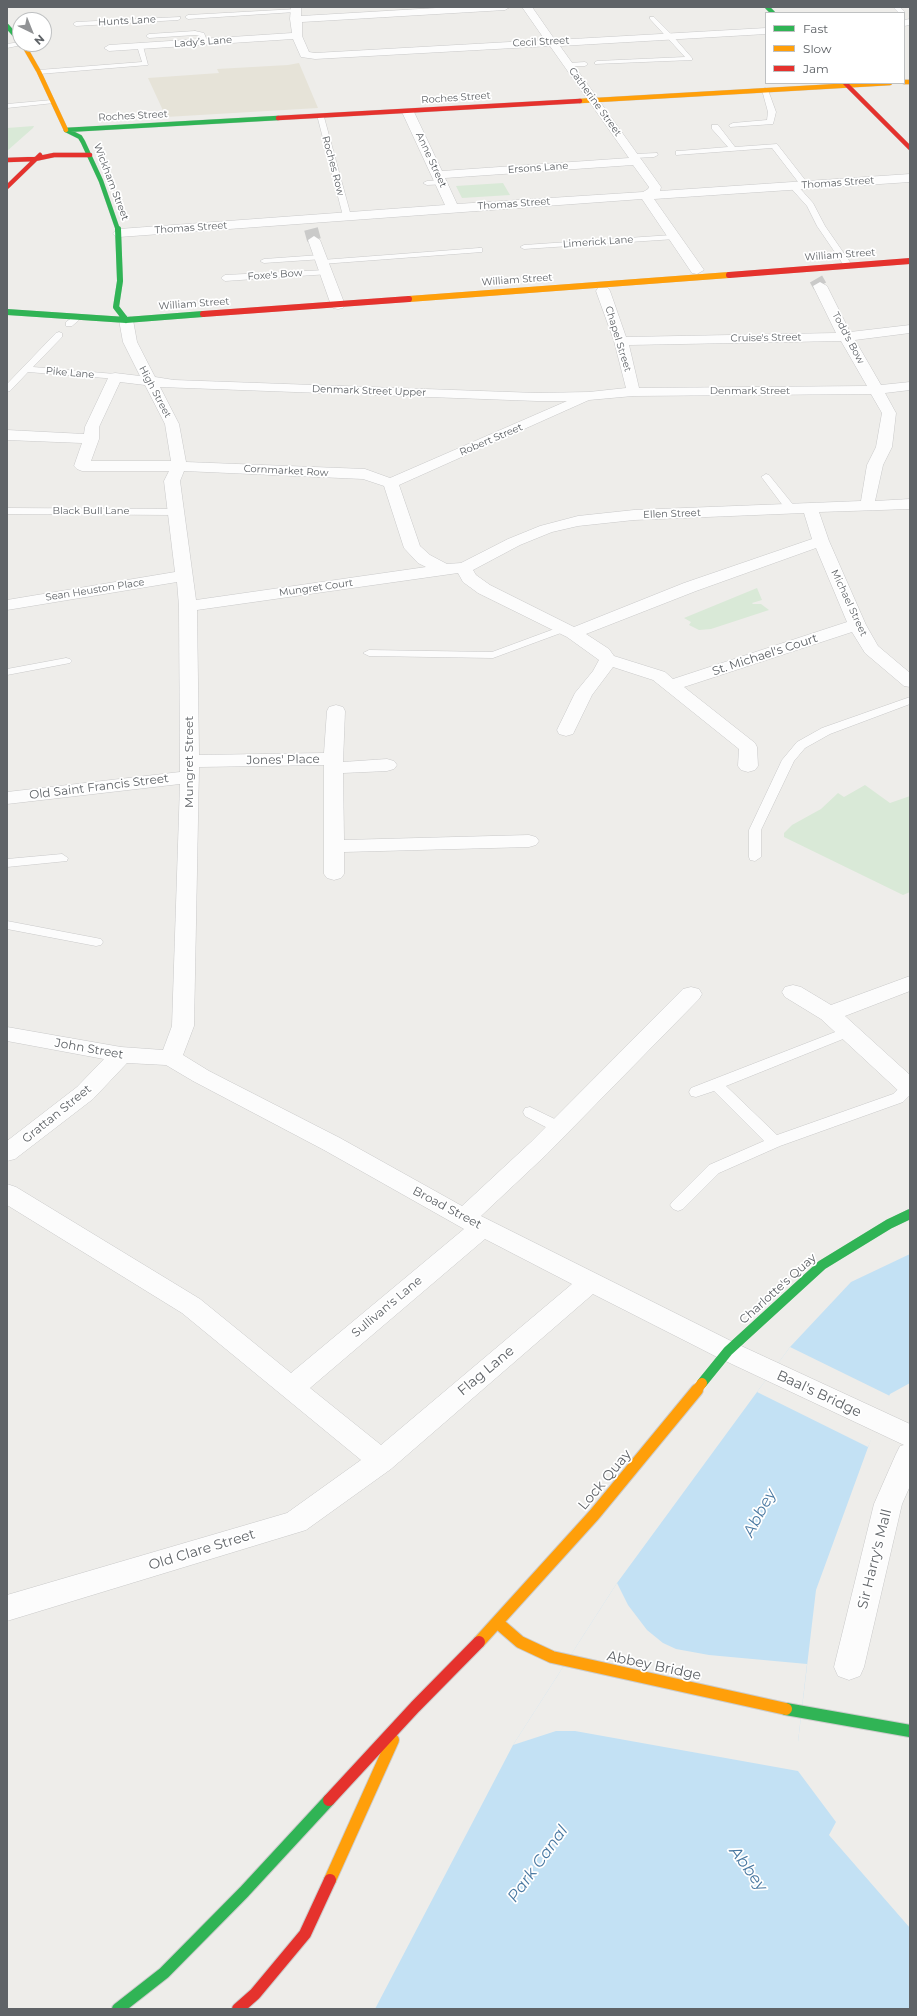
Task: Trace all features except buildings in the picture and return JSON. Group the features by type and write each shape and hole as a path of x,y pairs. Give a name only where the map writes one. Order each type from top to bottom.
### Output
{"main road":[{"path":"26,52 39,72 66,130 58,138"},
{"path":"846,84 910,148"},
{"name":"Roches Street","path":"66,130 320,117 338,119 408,112 846,84"},
{"name":"Wickham Street","path":"66,130 80,137 90,155 119,233 120,281 116,307 126,320"},
{"path":"7,187 51,145"},
{"path":"7,160 35,159 54,155 90,155"},
{"name":"William Street","path":"7,312 76,318 126,320 910,261"},
{"name":"Charlotte's Quay","path":"728,1350 822,1265 889,1224 910,1214"},
{"name":"Lock Quay","path":"399,1726 415,1706 498,1623 594,1515 728,1350"},
{"name":"Abbey Bridge","path":"498,1623 520,1642 552,1657 813,1715 910,1731"},
{"path":"118,2009 169,1968 244,1892 399,1726"},
{"path":"238,2009 255,1994 305,1934 399,1726"}],"street":[{"path":"297,36 296,12 505,7"},
{"name":"Catherine Street","path":"527,7 550,42 569,65 655,186 654,191 646,197"},
{"name":"Cecil Street","path":"297,36 305,55 316,56 765,31"},
{"name":"Lady’s Lane","path":"109,48 297,36"},
{"name":"Anne Street","path":"408,112 441,179 453,208"},
{"name":"Ersons Lane","path":"441,179 636,159"},
{"name":"Thomas Street","path":"119,233 311,229 347,216 453,208 664,196 910,178"},
{"path":"646,197 672,237 697,270"},
{"path":"311,229 338,305"},
{"name":"Todd's Bow","path":"816,280 845,337 852,346 889,413 884,447 875,465 868,500"},
{"name":"Chapel Street","path":"603,291 621,341 632,387"},
{"name":"High Street","path":"126,320 130,342 148,380 157,393 172,424 179,466"},
{"name":"Cruise's Street","path":"621,341 845,337 910,329"},
{"path":"7,435 91,439 92,427 115,377"},
{"name":"Denmark Street Upper","path":"115,377 174,384 343,394 589,396"},
{"name":"Denmark Street","path":"589,396 633,392 770,394 876,390 910,386"},
{"name":"Robert Street","path":"392,483 589,396"},
{"name":"Cornmarket Row","path":"91,439 82,466 179,466 365,474 392,483"},
{"name":"Mungret Street","path":"171,1058 183,1026 190,769 188,606 172,482 179,466"},
{"path":"392,483 412,548 424,560 444,569"},
{"name":"Ellen Street","path":"444,569 464,568 514,542 546,529 578,521 634,515 910,504"},
{"name":"Michael Street","path":"810,508 821,541 857,625 871,649 910,682"},
{"path":"569,631 821,541"},
{"path":"464,568 470,578 484,590 569,631 603,653 608,660 659,676 672,685 748,747 748,766"},
{"name":"Mungret Court","path":"188,606 444,569"},
{"name":"Sean Heuston Place","path":"7,605 184,576"},
{"name":"St. Michael's Court","path":"672,685 857,625"},
{"path":"875,652 895,649"},
{"path":"566,730 584,693 601,673 608,660"},
{"path":"336,711 333,764 387,765"},
{"name":"Jones' Place","path":"190,769 333,764 334,874"},
{"name":"Old Saint Francis Street","path":"7,798 190,769"},
{"path":"334,846 529,841"},
{"path":"829,1014 910,983"},
{"path":"793,992 829,1014 909,1087"},
{"name":"Sullivan's Lane","path":"292,1388 473,1222 560,1128 691,994"},
{"name":"John Street","path":"7,1034 121,1055 171,1058"},
{"name":"Grattan Street","path":"7,1153 85,1093 121,1055"},
{"name":"Broad Street","path":"171,1058 201,1076 332,1144 473,1222 728,1350"},
{"path":"7,1193 191,1306 381,1461"},
{"name":"Flag Lane","path":"381,1461 591,1282"},
{"name":"Baal's Bridge","path":"728,1350 906,1441"},
{"name":"Sir Harry's Mall","path":"849,1667 888,1504 906,1441"},
{"name":"Old Clare Street","path":"7,1608 296,1522 381,1461"}],"lane":[{"path":"896,7 902,12"},
{"path":"188,17 296,12"},
{"name":"Hunts Lane","path":"76,24 178,18"},
{"path":"597,63 690,59 652,18"},
{"path":"149,36 195,33 202,34 206,42"},
{"path":"39,72 146,64 140,46"},
{"path":"569,65 585,64"},
{"path":"733,125 770,122 772,112 765,90"},
{"path":"7,106 52,102"},
{"name":"Roches Row","path":"320,117 347,216"},
{"path":"715,127 732,149"},
{"path":"679,153 774,146 799,185 821,226 848,266"},
{"path":"636,159 654,155"},
{"path":"427,183 441,179"},
{"name":"Limerick Lane","path":"524,247 672,237"},
{"path":"322,263 479,250"},
{"name":"Foxe's Bow","path":"264,261 322,263"},
{"name":"Foxe's Bow","path":"225,278 322,263"},
{"path":"69,324 76,318"},
{"path":"7,388 59,335"},
{"name":"Pike Lane","path":"25,369 115,377"},
{"path":"766,477 791,508"},
{"name":"Black Bull Lane","path":"7,511 176,512"},
{"path":"369,653 493,654 569,631"},
{"path":"7,672 66,661"},
{"path":"756,857 755,830 788,760 801,745 826,731 910,700"},
{"path":"7,863 62,858"},
{"path":"7,925 96,942"},
{"path":"696,1092 848,1032"},
{"path":"716,1084 775,1142"},
{"path":"678,1205 714,1169 775,1142 898,1098 909,1087"},
{"path":"530,1112 560,1128"}],"shaded area":[{"path":"299,63 318,108 166,117 148,78 219,73 217,69"}],"green space":[{"path":"34,126 33,128 7,151 7,128"},
{"path":"503,183 510,195 462,198 456,186"},
{"path":"757,588 762,600 752,603 761,604 769,610 711,629 699,630 689,625 691,622 684,618"},
{"path":"865,785 890,803 910,796 910,892 903,895 784,837 784,833 792,825 821,809 838,793 844,797"}],"water":[{"path":"910,1254 910,1383 890,1394 878,1420 816,1590 798,1742 798,1771 836,1822 829,1835 910,1928 910,2009 375,2009 513,1745 617,1583 790,1347 851,1282"}],"pier":[{"path":"790,1347 890,1396 868,1447 757,1392"},
{"path":"617,1583 628,1605 647,1630 663,1643 676,1649 709,1655 807,1664 798,1742 798,1771 575,1731 556,1731 513,1745"}],"tunnel":[{"path":"311,229 314,240"},
{"path":"816,279 820,286"}],"traffic: fast":[{"path":"767,7 772,12"},
{"path":"7,26 12,32"},
{"path":"66,130 278,118"},
{"path":"66,130 80,137 83,142 101,181 119,233 120,281 116,307 126,320"},
{"path":"7,312 126,320 203,314"},
{"path":"702,1383 728,1351 822,1265 889,1224 910,1214"},
{"path":"786,1709 910,1731"},
{"path":"118,2009 164,1973 244,1892 329,1800"}],"traffic: slow":[{"path":"28,52 39,72 66,130"},
{"path":"905,82 910,82"},
{"path":"580,101 873,84"},
{"path":"409,299 729,275"},
{"path":"479,1642 594,1515 702,1383"},
{"path":"498,1623 520,1642 552,1657 786,1709"},
{"path":"330,1880 393,1740"}],"traffic: jam":[{"path":"846,84 910,148"},
{"path":"278,118 580,101"},
{"path":"7,187 40,155"},
{"path":"7,160 35,159 54,155 90,155"},
{"path":"729,275 910,261"},
{"path":"203,314 409,299"},
{"path":"329,1800 415,1707 479,1642"},
{"path":"238,2009 255,1994 305,1934 330,1880"}],"water label":[{"name":"Abbey","path":"760,1513"},
{"name":"Park Canal","path":"538,1864"},
{"name":"Abbey","path":"748,1869"}]}
